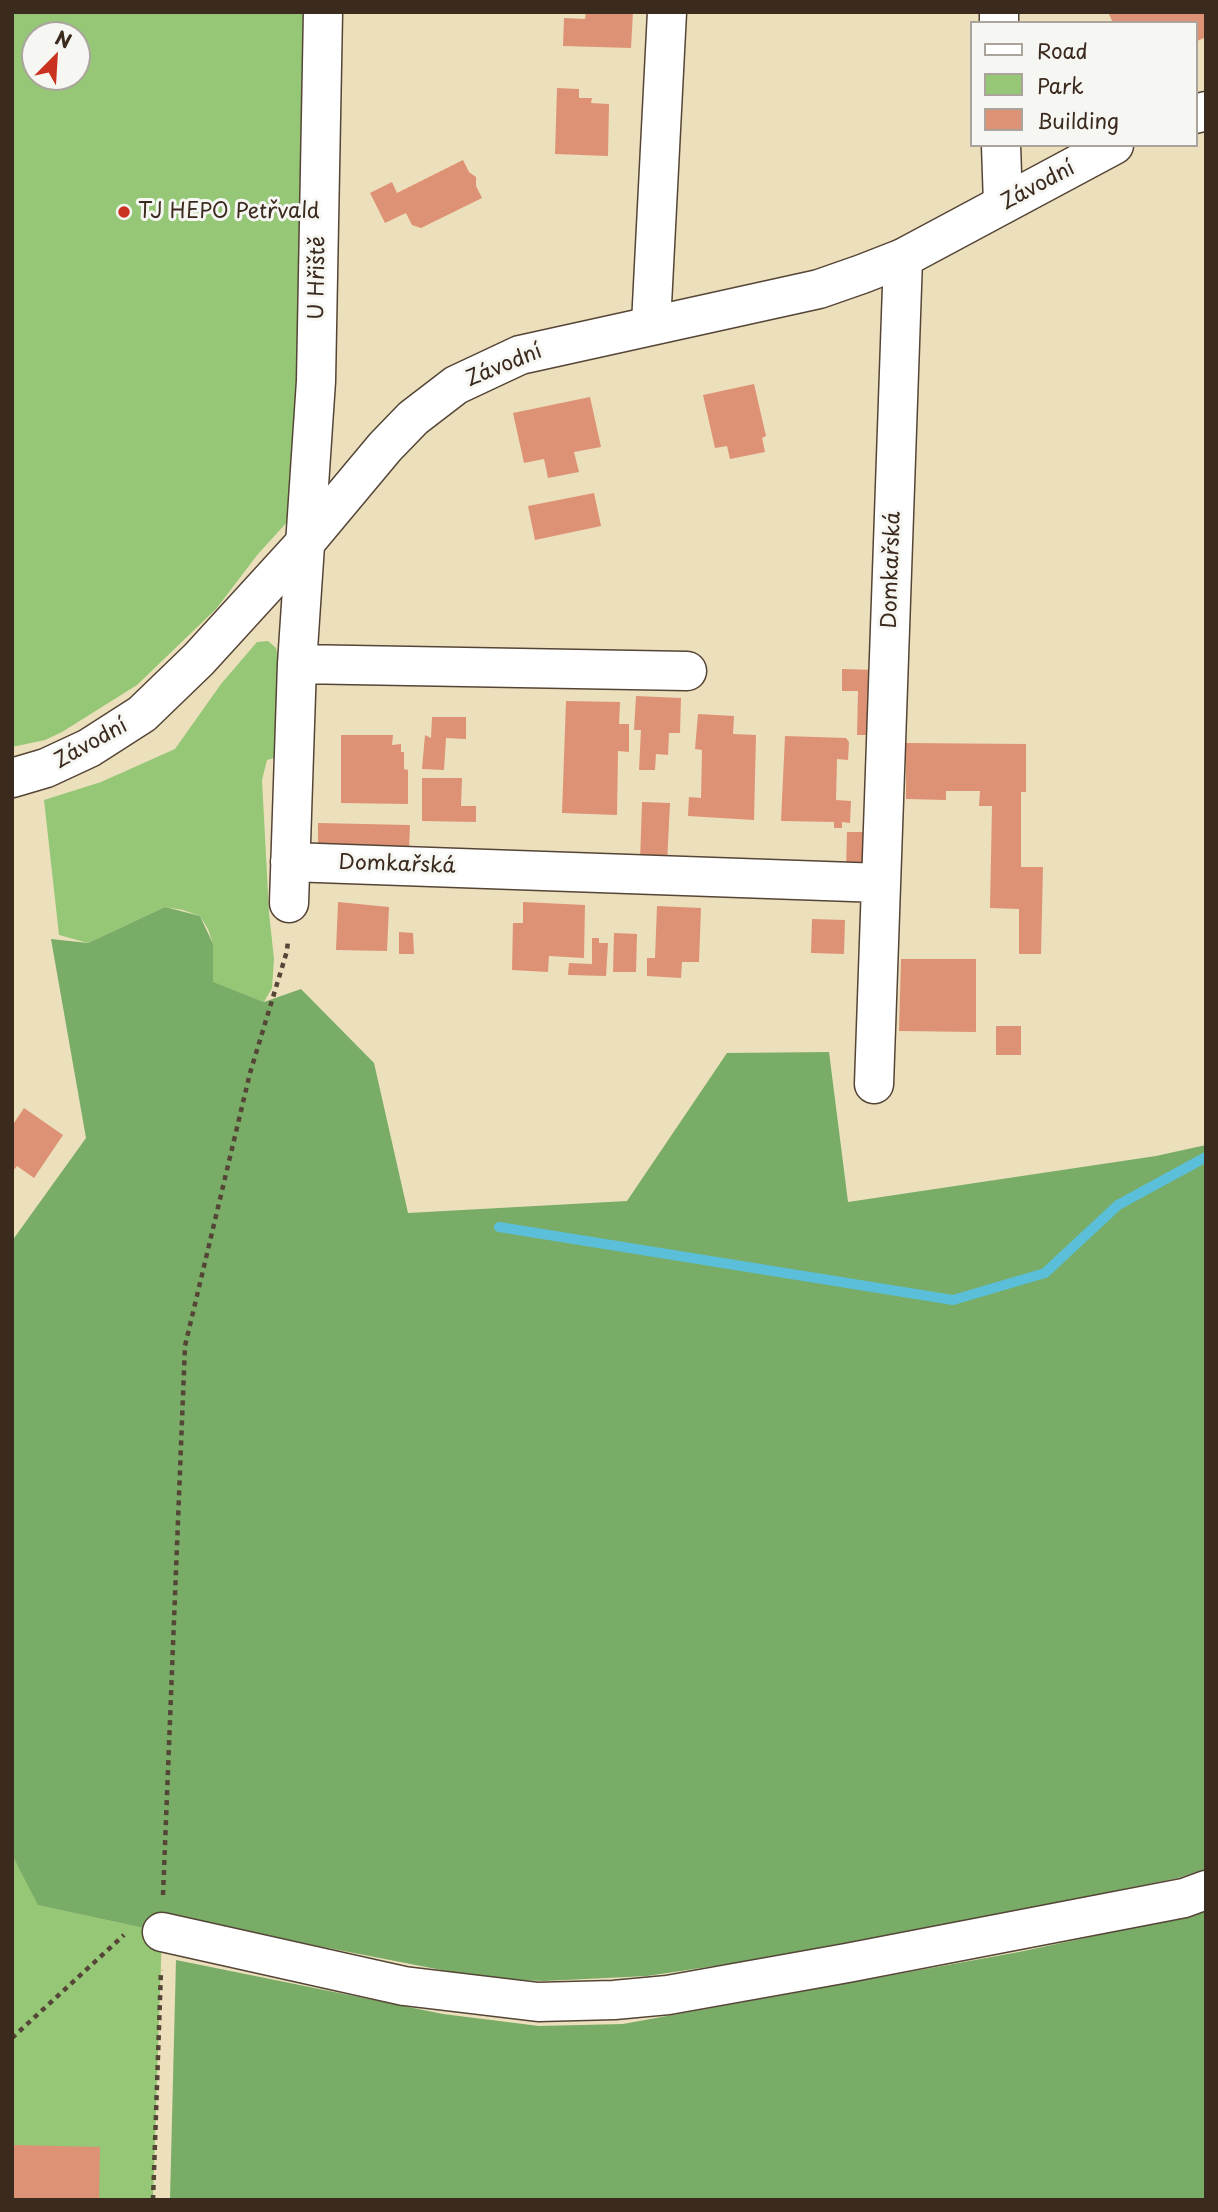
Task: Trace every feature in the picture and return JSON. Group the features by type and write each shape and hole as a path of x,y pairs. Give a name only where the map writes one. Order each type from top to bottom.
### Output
{"street":[{"name":"U Hřiště","path":"289,903 297,664 316,381 323,12"},
{"path":"652,324 667,12"},
{"path":"1001,147 1003,204"},
{"name":"Závodní","path":"12,778 46,768 89,748 142,715 199,659 304,544 385,447 413,418 456,385 520,355 819,289 903,258 1110,147"},
{"name":"Domkařská","path":"874,1084 903,258"},
{"path":"297,664 687,671"},
{"name":"Domkařská","path":"290,862 881,883"},
{"path":"162,1932 404,1986 538,2002 589,2001 668,1994 833,1965 1184,1898 1206,1890"}],"path":[{"path":"153,2200 185,1346 250,1073 287,951 289,903"},
{"path":"12,2038 127,1933 162,1932"}],"green space":[{"path":"12,12 313,12 299,509 258,554 216,609 137,685 45,740 12,747"},
{"path":"268,641 276,648 281,672 274,758 267,760 262,780 274,959 272,988 264,1002 212,982 213,944 208,929 200,916 183,910 165,907 88,943 59,935 44,800 101,782 175,749 221,684 257,642"},
{"path":"165,907 200,916 213,944 213,982 264,1002 301,989 374,1063 408,1213 627,1201 727,1053 829,1052 848,1202 1156,1156 1206,1145 1206,1869 1178,1878 829,1949 647,1976 544,1981 488,1979 194,1922 162,1932 38,1905 12,1855 12,1241 86,1138 51,939 88,943"},
{"path":"12,1855 39,1905 162,1932 153,2200 12,2200"},
{"path":"1206,1912 1206,2200 170,2200 176,1960 443,2014 539,2026 623,2024 1019,1952"}],"building":[{"path":"586,12 633,12 631,48 563,46 564,18 585,19"},
{"path":"1108,12 1206,12 1206,37 1197,41 1197,21 1112,21"},
{"path":"557,88 579,89 579,98 592,98 591,103 609,104 608,156 555,154"},
{"path":"463,160 469,172 476,177 476,186 482,198 421,228 412,225 406,213 385,223 370,193 392,182 397,193"},
{"path":"754,384 766,436 762,438 765,452 730,459 727,446 715,448 703,395"},
{"path":"590,397 601,447 574,452 579,472 548,478 544,459 524,463 513,413"},
{"path":"594,493 601,526 535,540 528,506"},
{"path":"842,669 876,670 874,735 857,735 858,691 842,691"},
{"path":"636,696 681,698 680,733 669,733 668,755 656,754 655,770 639,770 641,730 634,730"},
{"path":"566,701 620,702 619,724 629,724 629,752 618,751 617,815 562,813"},
{"path":"698,714 734,716 733,734 756,735 754,820 688,816 689,797 701,798 702,750 695,749"},
{"path":"432,717 466,717 466,739 446,738 444,770 422,769 425,735 431,738"},
{"path":"341,735 393,735 392,745 401,744 404,769 408,770 408,804 341,803"},
{"path":"785,736 846,738 849,742 848,760 837,759 836,800 851,801 850,823 842,822 842,828 834,828 834,822 781,821"},
{"path":"906,743 1026,744 1026,792 1021,792 1021,867 1043,867 1041,954 1019,954 1019,909 990,908 992,806 979,806 980,791 946,791 946,800 906,799"},
{"path":"422,778 462,778 461,806 476,806 476,822 422,821"},
{"path":"642,802 670,803 667,863 640,861"},
{"path":"318,823 410,825 409,850 318,848"},
{"path":"847,832 869,832 868,872 846,871"},
{"path":"338,902 389,907 387,951 336,950"},
{"path":"523,902 585,905 584,958 549,956 548,972 512,970 513,923 523,923"},
{"path":"657,906 701,908 699,962 682,962 681,978 647,976 647,958 655,958"},
{"path":"812,919 845,920 844,954 811,953"},
{"path":"399,932 413,933 414,954 399,954"},
{"path":"614,933 637,934 636,972 613,972"},
{"path":"592,938 599,938 599,943 608,943 606,976 568,975 569,963 592,964"},
{"path":"901,959 976,959 976,1032 899,1031"},
{"path":"996,1026 1021,1026 1021,1055 996,1055"},
{"path":"24,1108 63,1135 34,1178 17,1166 12,1172 12,1126"},
{"path":"12,2145 100,2147 99,2200 12,2200"}],"waterway":[{"path":"499,1227 953,1300 1045,1273 1118,1205 1206,1157"}],"place":[{"name":"TJ HEPO Petřvald","path":"124,212"}]}
